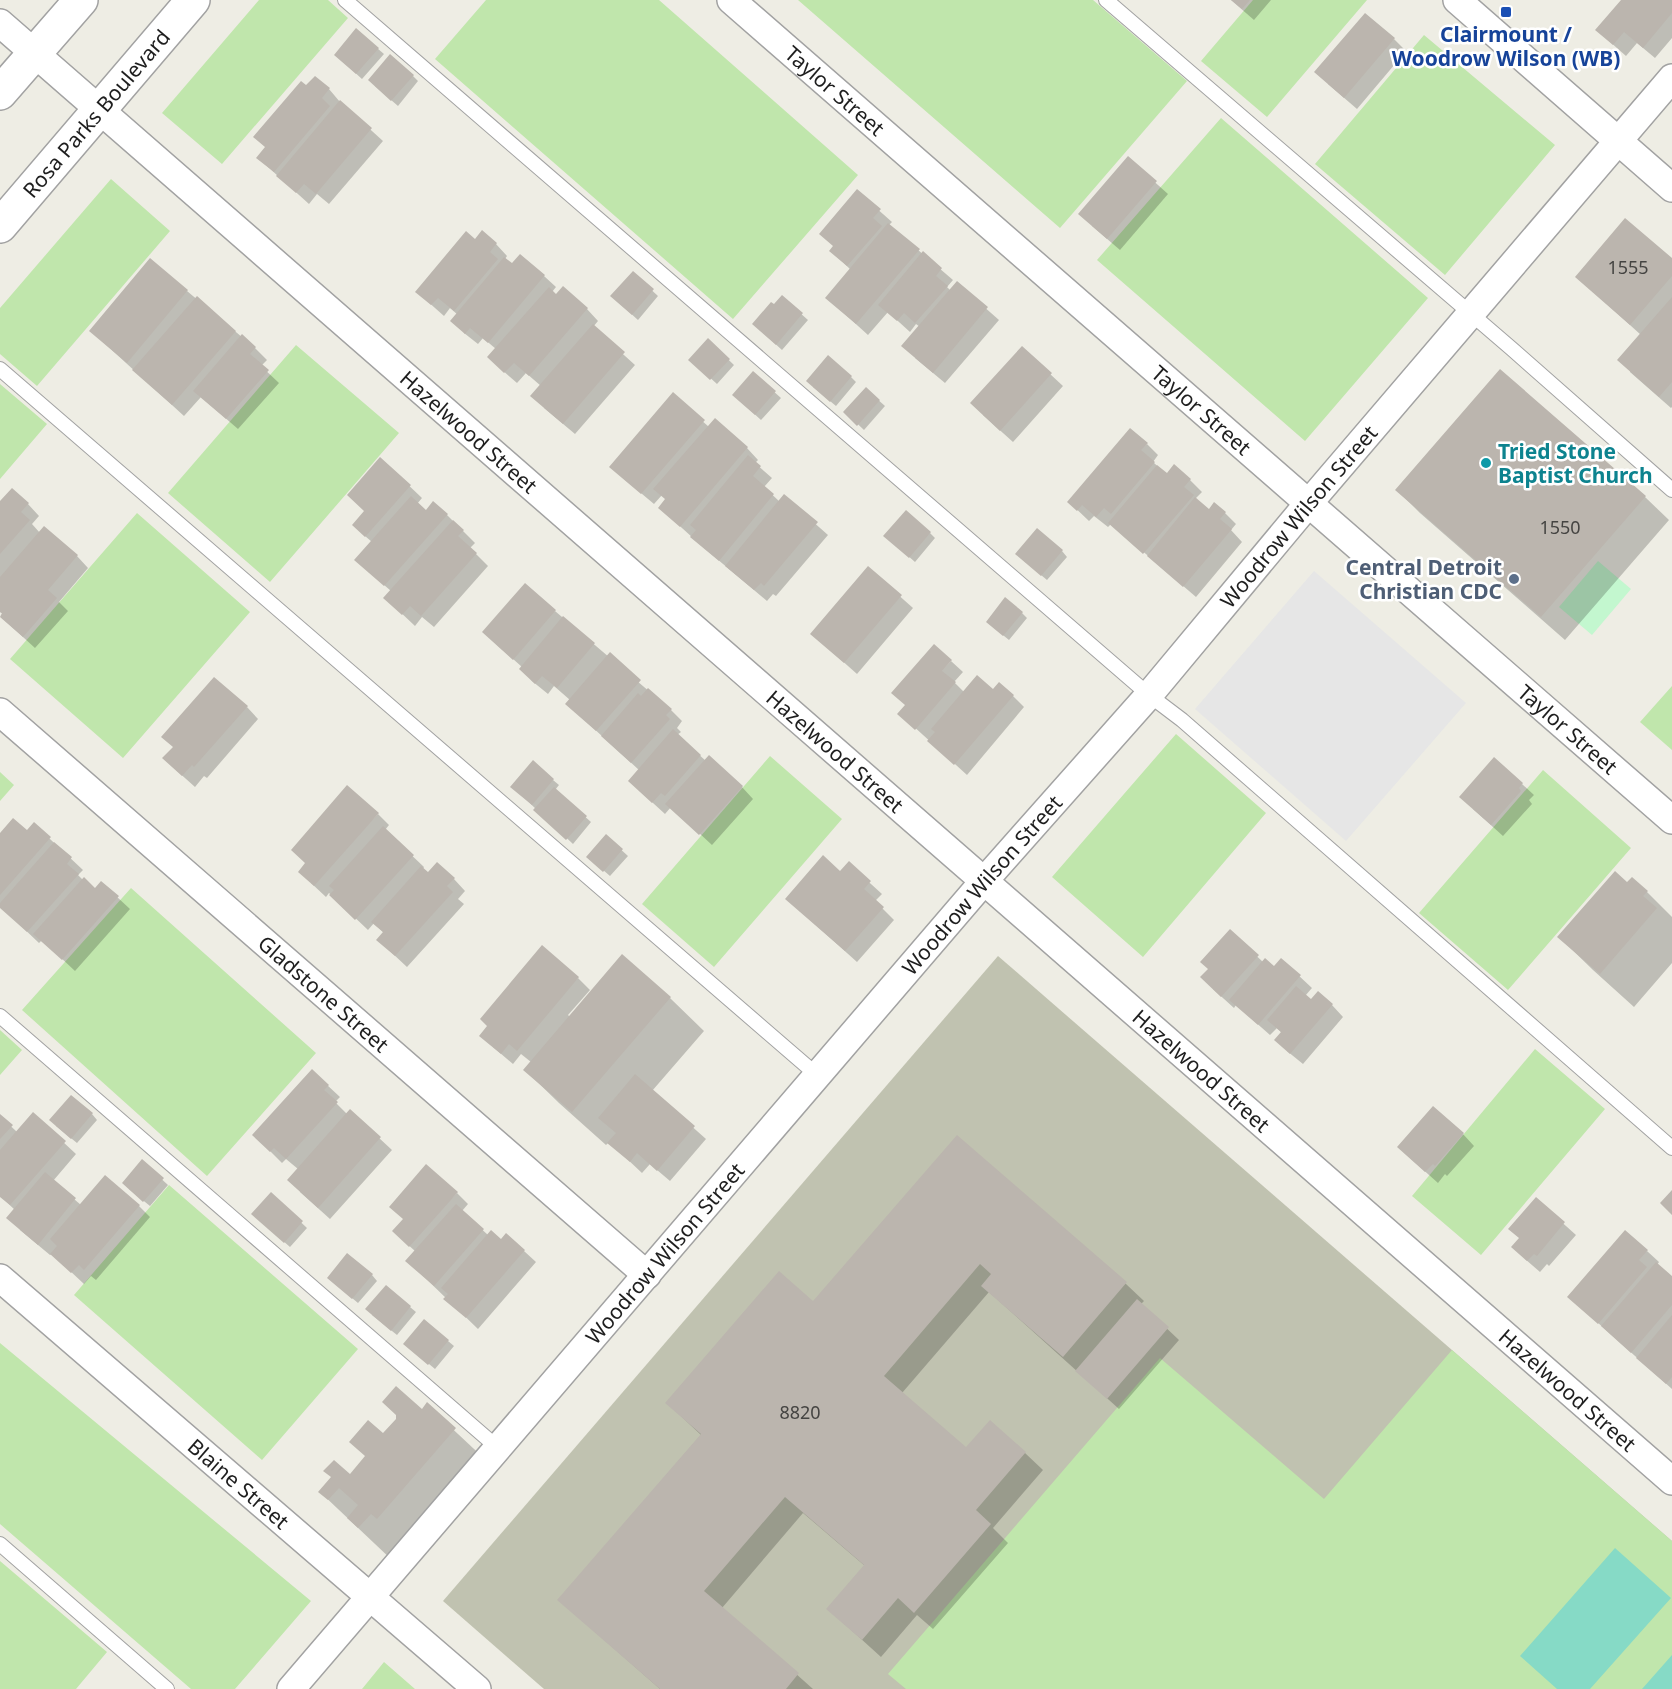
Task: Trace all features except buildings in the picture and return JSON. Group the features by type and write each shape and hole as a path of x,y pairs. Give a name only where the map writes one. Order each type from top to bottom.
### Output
{"street":[{"path":"0,93 81,0"},
{"name":"Rosa Parks Boulevard","path":"0,225 193,0"},
{"name":"Taylor Street","path":"731,0 1672,820"},
{"path":"1457,0 1672,188"},
{"name":"Hazelwood Street","path":"0,23 1672,1481"},
{"name":"Woodrow Wilson Street","path":"291,1689 984,881 1149,695 1308,504 1672,78"},
{"name":"Gladstone Street","path":"0,712 647,1275"},
{"name":"Blaine Street","path":"0,1278 477,1689"}],"lane":[{"path":"345,0 1149,695 1182,720 1672,1148"},
{"path":"1106,0 1512,349 1672,490"},
{"path":"0,369 817,1076"},
{"path":"0,1016 498,1448"},
{"path":"0,1544 167,1689"}],"shaded area":[{"path":"1314,571 1466,703 1346,841 1195,709"},
{"path":"998,956 1672,1541 1672,1689 544,1689 443,1601"},
{"path":"1615,1548 1671,1598 1590,1689 1557,1689 1520,1656"},
{"path":"1672,1655 1672,1689 1642,1689"}],"green space":[{"path":"259,0 328,0 348,18 222,164 162,113"},
{"path":"486,0 659,0 858,175 733,319 435,59"},
{"path":"798,0 1093,0 1187,81 1060,228"},
{"path":"1253,0 1367,0 1267,117 1201,61"},
{"path":"1424,35 1555,145 1445,275 1315,164"},
{"path":"1221,118 1428,298 1305,441 1097,260"},
{"path":"111,179 170,231 37,386 0,354 0,308"},
{"path":"296,345 399,433 270,582 168,493"},
{"path":"0,384 47,424 0,479"},
{"path":"137,513 250,612 123,758 10,659"},
{"path":"1598,561 1631,589 1592,635 1559,607"},
{"path":"1672,686 1672,750 1640,722"},
{"path":"1176,734 1266,813 1143,957 1052,877"},
{"path":"770,756 842,819 714,967 642,904"},
{"path":"1543,770 1631,848 1508,990 1419,913"},
{"path":"0,772 14,785 0,801"},
{"path":"131,888 316,1053 207,1176 22,1010"},
{"path":"0,1030 22,1050 0,1075"},
{"path":"1535,1049 1605,1109 1481,1255 1412,1196"},
{"path":"169,1185 358,1349 262,1460 74,1295"},
{"path":"0,1343 311,1601 235,1689 191,1689 0,1524"},
{"path":"1452,1350 1672,1541 1672,1689 906,1689 888,1674 1160,1358 1324,1499"},
{"path":"0,1561 107,1652 76,1689 0,1689"},
{"path":"384,1662 415,1689 362,1689"}],"place":[{"name":"Clairmount / Woodrow Wilson (WB)","path":"1506,12"},
{"name":"Tried Stone Baptist Church","path":"1486,463"},
{"name":"Central Detroit Christian CDC","path":"1514,579"}]}
